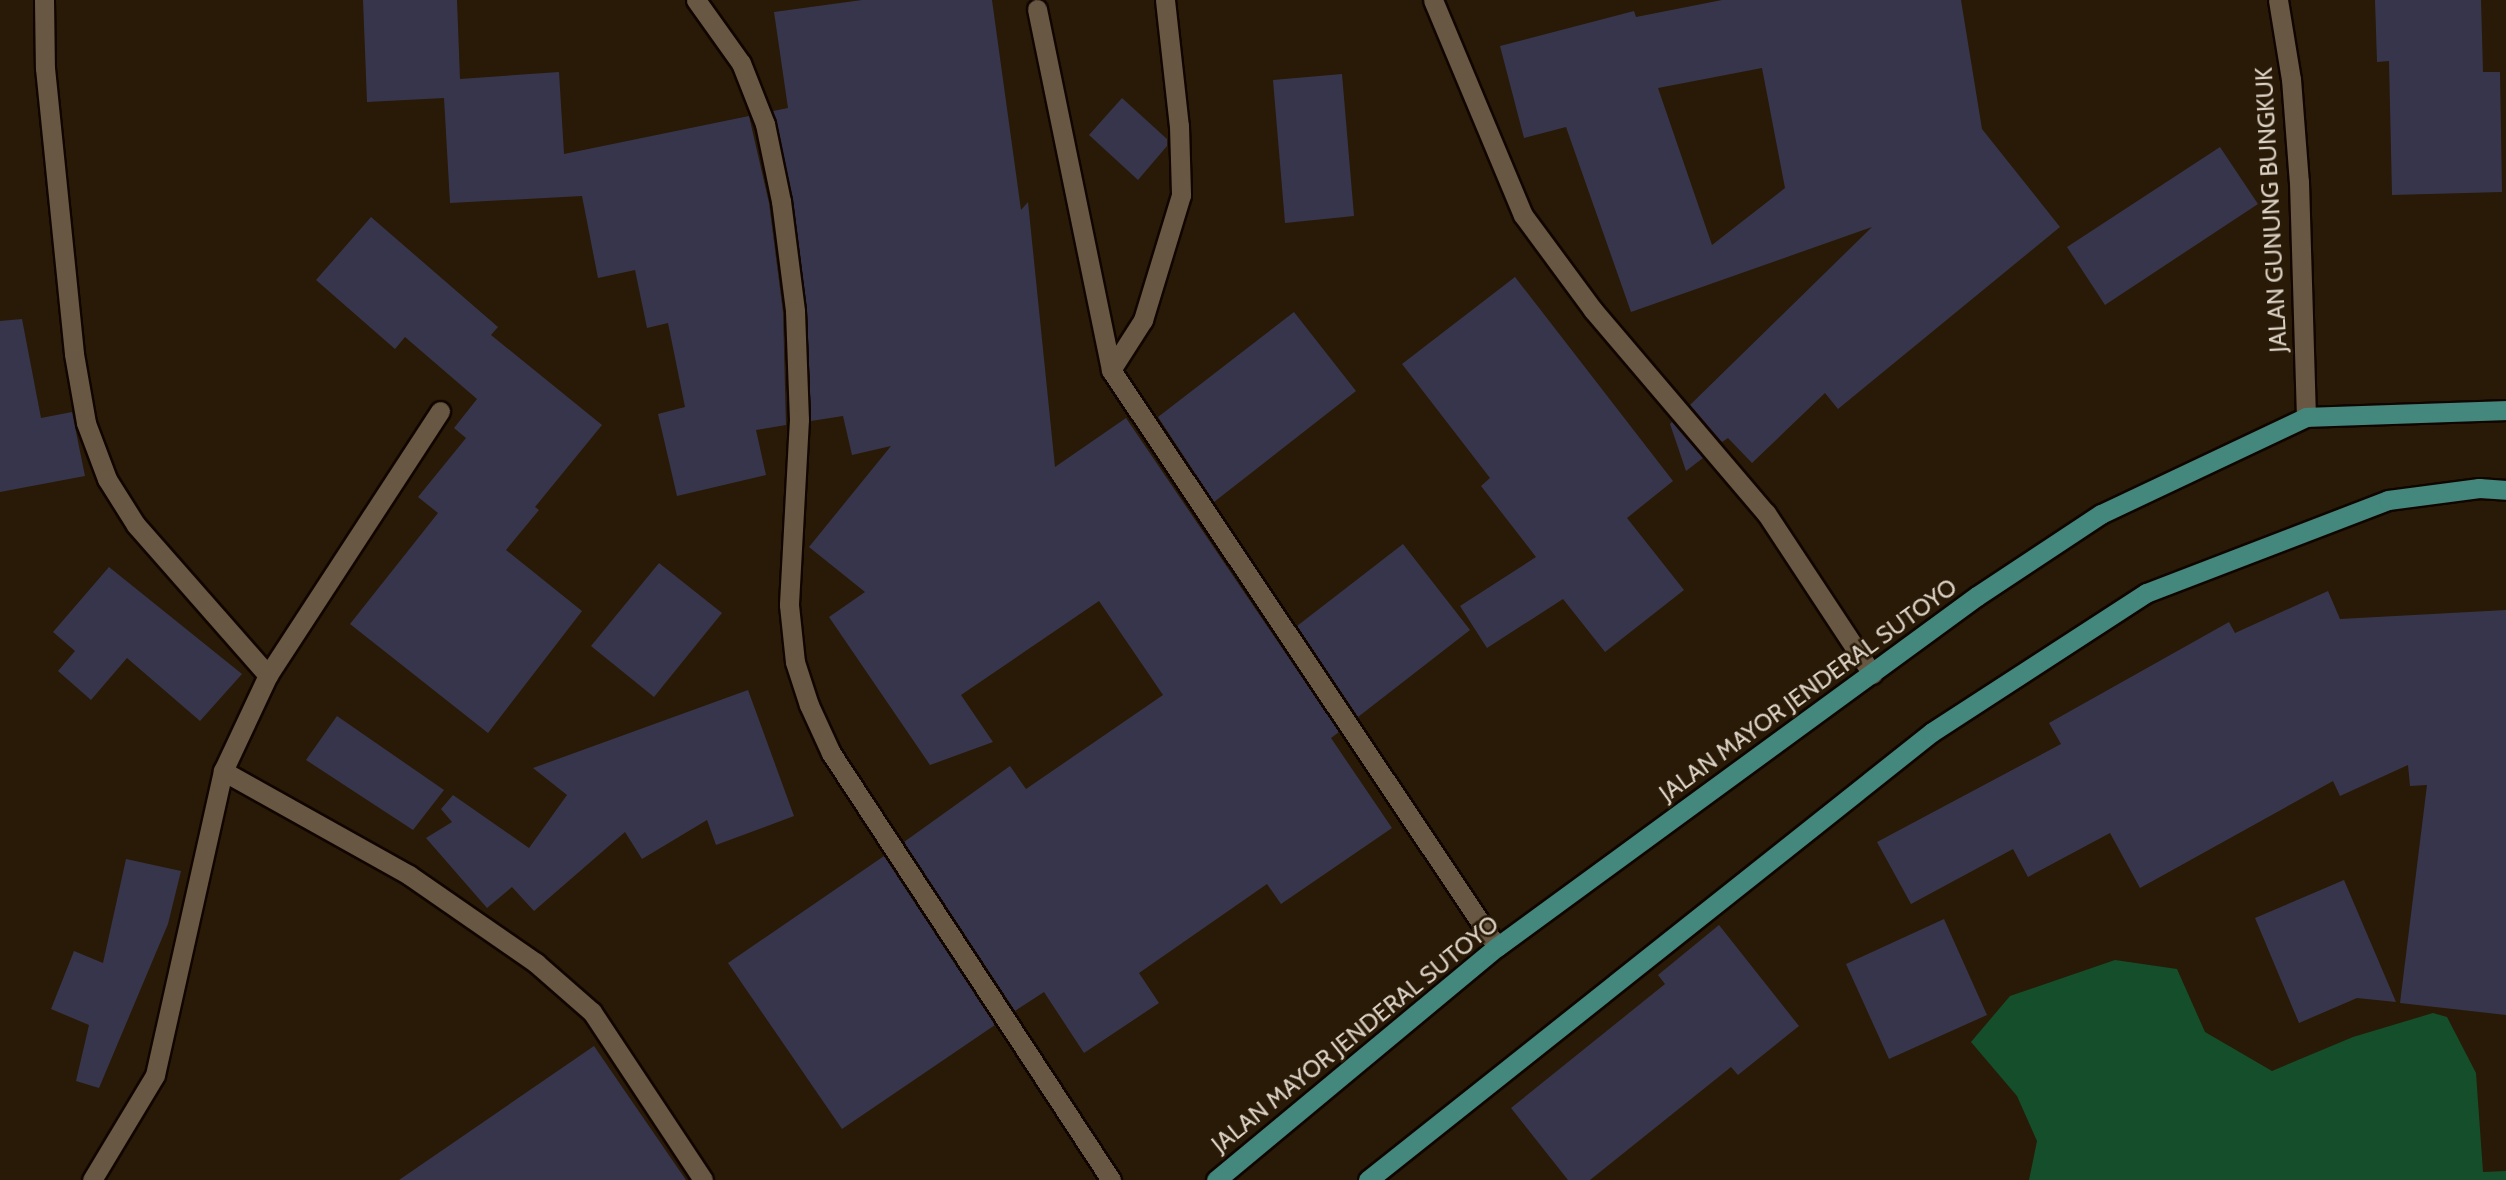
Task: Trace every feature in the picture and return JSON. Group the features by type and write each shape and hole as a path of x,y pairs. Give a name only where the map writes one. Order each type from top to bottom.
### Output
{"main road":[{"name":"JALAN MAYOR JENDERAL SUTOYO","path":"1216,1180 1497,947 1977,596 2101,514 2306,417 2506,410"},
{"path":"1367,1180 1932,732 2146,593 2388,500 2479,488 2506,490"}],"street":[{"path":"44,0 48,95 74,354 86,423 107,480 136,525 268,675"},
{"path":"696,0 741,63 765,124 781,201 795,311 799,419 789,606 795,662 809,705 831,753 1111,1180"},
{"path":"1111,370 1143,320 1181,195 1179,125 1165,0"},
{"path":"1433,0 1523,215 1593,310 1766,513 1872,674"},
{"name":"JALAN GUNUNG BUNGKUK","path":"2278,0 2291,79 2300,182 2306,417"},
{"path":"1037,9 1111,370 1497,947"},
{"path":"92,1180 155,1075 223,771 268,675 440,411"},
{"path":"223,771 409,875 536,963 592,1012 703,1180"}],"green space":[{"path":"2115,960 2177,969 2205,1032 2272,1071 2353,1037 2433,1013 2447,1017 2476,1073 2483,1172 2506,1171 2506,1180 2029,1180 2037,1141 2017,1096 1971,1042 2010,996"}],"building":[{"path":"363,0 457,0 460,79 559,72 564,154 749,116 769,203 783,312 786,425 756,430 766,475 677,496 658,414 685,407 668,323 647,328 635,270 598,278 582,196 450,203 444,98 367,102"},
{"path":"862,0 992,0 1021,210 1028,202 1055,467 1126,418 1339,732 1331,738 1392,828 1281,904 1267,884 1139,973 1159,1003 1084,1053 1044,992 1015,1011 904,842 1010,766 1026,789 1163,695 1099,601 961,695 993,742 930,765 829,617 865,592 809,547 891,446 852,455 843,416 811,421 807,310 793,199 773,111 788,108 774,12"},
{"path":"1722,0 1961,0 1982,129 2060,227 1838,409 1825,393 1752,463 1728,438 1722,442 1690,405 1872,227 1631,312 1566,127 1524,138 1500,46 1634,11 1636,17","holes":["1762,68 1785,188 1712,245 1658,88"]},
{"path":"2375,0 2481,0 2483,72 2500,72 2502,192 2392,195 2389,61 2377,62"},
{"path":"1342,74 1354,216 1285,223 1273,80"},
{"path":"1122,98 1167,139 1167,146 1138,180 1089,135"},
{"path":"2220,147 2258,204 2105,305 2067,247"},
{"path":"371,217 498,327 491,335 602,425 535,507 539,510 506,550 582,611 488,733 350,624 438,513 418,497 466,438 454,428 477,399 405,337 395,349 316,280"},
{"path":"1515,277 1673,481 1627,518 1684,590 1605,652 1563,599 1487,648 1460,606 1536,557 1481,486 1490,478 1402,364"},
{"path":"1294,312 1356,391 1214,502 1158,417"},
{"path":"22,319 41,418 72,412 85,476 0,492 0,321"},
{"path":"1672,422 1703,458 1686,471 1670,424"},
{"path":"1403,544 1470,630 1358,717 1297,626"},
{"path":"659,563 722,613 654,697 591,646"},
{"path":"109,567 242,674 200,721 127,658 91,700 58,671 75,651 53,632"},
{"path":"2328,591 2340,619 2506,610 2506,1015 2400,1003 2427,785 2410,786 2408,765 2340,796 2333,781 2140,888 2110,833 2028,877 2013,849 1911,904 1877,842 2061,744 2049,723 2229,622 2235,633"},
{"path":"748,690 794,816 716,845 707,820 642,859 625,832 534,911 512,887 487,908 426,838 452,822 441,809 453,795 529,848 567,795 533,768"},
{"path":"337,716 444,790 413,830 306,760"},
{"path":"884,856 995,1025 842,1129 728,963"},
{"path":"126,859 181,871 168,924 99,1088 76,1081 89,1025 51,1009 74,951 103,963"},
{"path":"2344,880 2396,1002 2357,998 2299,1023 2255,918"},
{"path":"1944,919 1987,1015 1889,1059 1846,964"},
{"path":"1719,925 1799,1026 1738,1075 1731,1067 1590,1180 1568,1180 1511,1108 1665,984 1658,975"},
{"path":"594,1046 686,1180 399,1180"}]}
